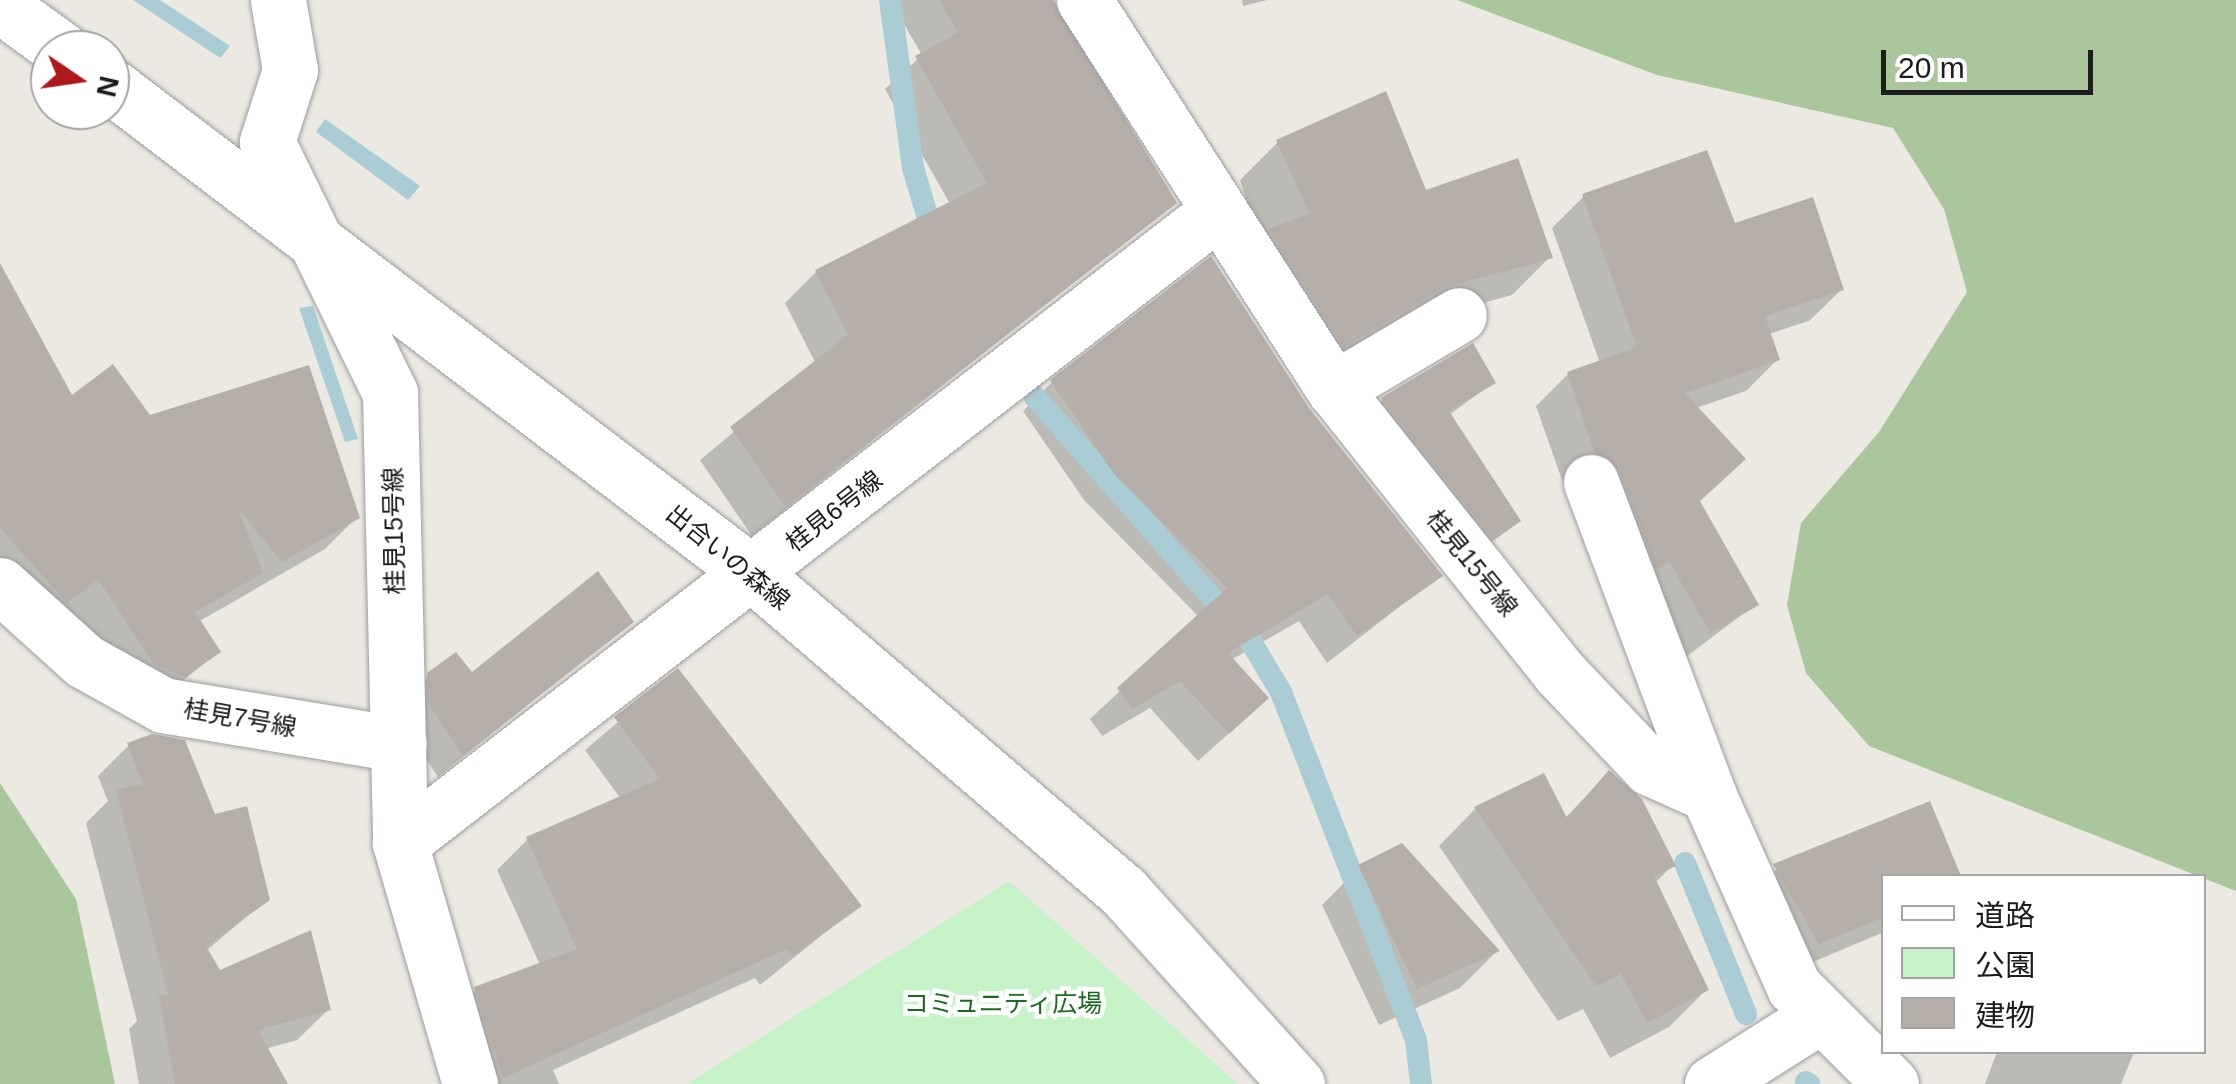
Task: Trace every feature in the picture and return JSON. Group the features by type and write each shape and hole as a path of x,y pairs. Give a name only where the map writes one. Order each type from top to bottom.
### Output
{"street":[{"name":"桂見15号線","path":"278,0 290,70 267,142 390,392 400,843 470,1084"},
{"name":"桂見15号線","path":"1084,0 1334,390 1559,672 1650,768 1708,794"},
{"path":"0,4 35,30"},
{"name":"出合いの森線","path":"130,101 314,235 753,574 1124,891 1298,1084"},
{"name":"桂見6号線","path":"400,843 1217,212"},
{"path":"1334,390 1459,315"},
{"path":"1591,482 1708,794 1794,988 1891,1084"},
{"name":"桂見7号線","path":"0,585 84,661 163,705 398,744"},
{"path":"1712,1084 1821,1015"}],"green space":[{"path":"1457,0 2236,0 2236,891 2206,879 2206,874 2193,874 1869,746 1806,673 1787,605 1801,523 1879,432 1967,292 1944,209 1893,128 1657,75"},
{"path":"0,783 76,899 115,1084 0,1084"},
{"name":"コミュニティ広場","path":"1009,881 1238,1084 687,1084"}],"water":[{"path":"133,0 160,0 230,46 220,58"},
{"path":"325,119 420,186 408,200 316,132"},
{"path":"313,306 358,439 345,442 299,308"}],"building":[{"path":"939,0 1053,0 1177,203 785,506 730,427 848,335 815,270 987,183 915,56 958,33"},
{"path":"1386,91 1426,190 1518,158 1553,258 1443,288 1344,347 1268,229 1310,214 1276,140"},
{"path":"1707,150 1735,223 1813,197 1844,290 1765,316 1780,360 1685,393 1746,459 1700,501 1759,605 1710,633 1669,561 1657,570 1620,470 1594,451 1567,372 1637,347 1582,194"},
{"path":"1211,256 1309,408 1443,576 1357,636 1328,594 1228,653 1269,698 1229,734 1180,681 1132,709 1117,688 1227,588 1114,474 1050,380"},
{"path":"0,263 72,395 113,364 150,415 309,365 360,518 282,562 238,509 263,573 195,612 221,652 185,677 154,664 98,579 67,603 0,528"},
{"path":"1473,343 1496,383 1449,411 1521,521 1494,540 1381,398"},
{"path":"598,571 634,622 463,755 428,703 427,673 456,652 472,672"},
{"path":"678,668 862,906 792,956 787,949 503,1078 474,987 577,949 526,837 660,779 614,717"},
{"path":"152,734 185,740 215,814 247,806 270,900 206,946 220,970 311,930 331,1010 258,1030 288,1084 175,1084 159,996 168,994 116,790 143,784 127,743"},
{"path":"1609,770 1642,799 1676,866 1654,876 1709,990 1647,1023 1621,974 1596,986 1474,807 1544,773 1567,818"},
{"path":"1930,801 1960,874 1881,874 1881,918 1819,944 1773,864"},
{"path":"1402,843 1500,951 1417,989 1358,865"}],"waterway":[{"path":"890,0 913,168 935,242"},
{"path":"1034,396 1251,642 1281,692 1416,1040 1421,1083"},
{"path":"1685,863 1746,1014"}]}
